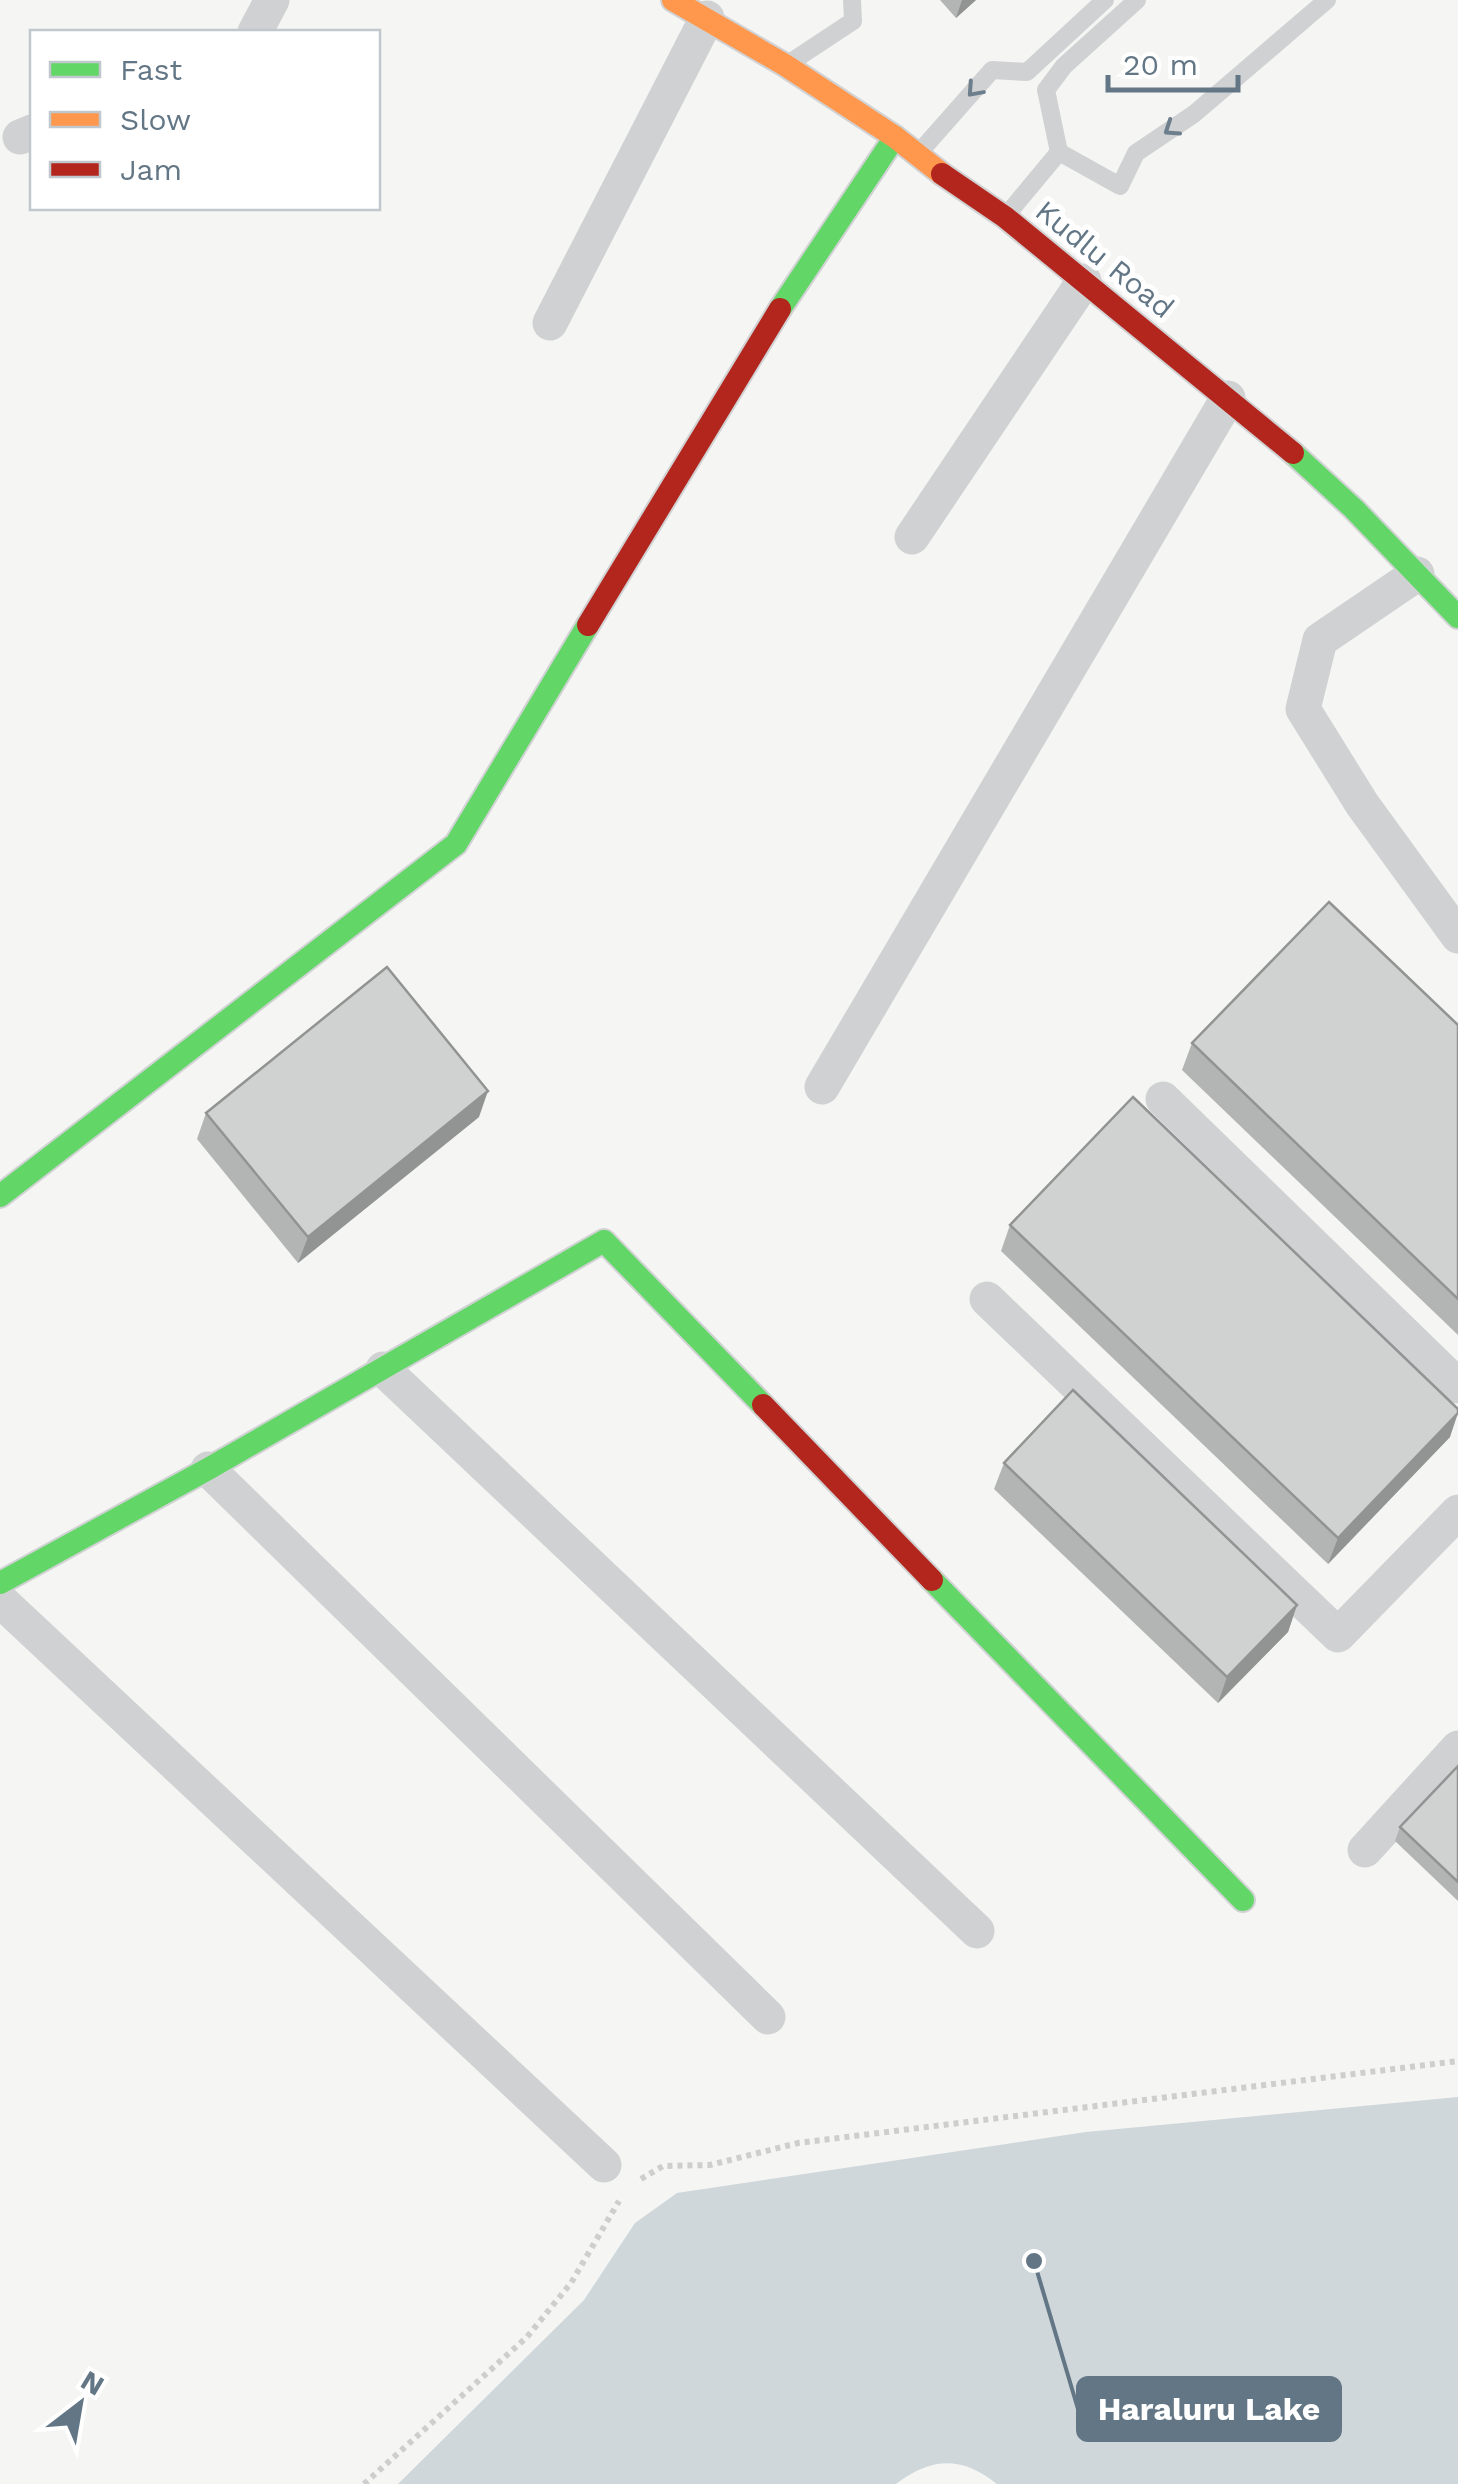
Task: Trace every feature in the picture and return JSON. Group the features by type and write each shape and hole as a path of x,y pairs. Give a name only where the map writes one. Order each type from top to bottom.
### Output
{"street":[{"path":"255,30 272,0"},
{"name":"Kudlu Road","path":"673,0 895,137 916,156 1005,216 1228,398 1354,509 1458,617"},
{"path":"550,323 707,18"},
{"path":"0,1196 456,844 769,325 895,137"},
{"path":"912,536 1084,281"},
{"path":"822,1087 1228,398"},
{"path":"1416,574 1320,640 1303,709 1362,804 1458,936"},
{"path":"1163,1099 1458,1386"},
{"path":"0,1583 208,1469 604,1241 1243,1900"},
{"path":"987,1298 1338,1636 1458,1512"},
{"path":"383,1368 977,1931"},
{"path":"208,1469 768,2017"},
{"path":"0,1600 604,2165"},
{"path":"1364,1850 1456,1755"}],"lane":[{"path":"785,66 853,22 852,0"},
{"path":"916,156 992,70 1027,72 1105,0"},
{"path":"1138,0 1064,66 1046,90 1059,152 1120,186 1136,153 1194,114 1327,0"},
{"path":"1005,216 1059,152"}],"path":[{"path":"364,2484 528,2336 571,2284 627,2187 664,2166 710,2165 798,2144 1458,2060"}],"shaded area":[{"path":"1458,2097 1458,2484 997,2484 971,2468 946,2463 922,2469 896,2484 398,2484 584,2300 635,2223 677,2193 1086,2132"}],"building":[{"path":"1329,902 1458,1025 1458,1299 1192,1043"},
{"path":"387,967 488,1091 308,1237 206,1113"},
{"path":"1133,1097 1458,1409 1338,1538 1010,1225"},
{"path":"1073,1390 1297,1605 1227,1677 1004,1463"},
{"path":"1458,1766 1458,1882 1400,1827"}],"traffic: fast":[{"path":"780,309 895,137"},
{"path":"1293,453 1354,509 1458,617"},
{"path":"0,1196 456,844 588,625"},
{"path":"0,1583 208,1469 604,1241 763,1405"},
{"path":"932,1580 1243,1900"}],"traffic: slow":[{"path":"673,0 785,65 895,137 942,174"}],"traffic: jam":[{"path":"942,174 1005,217 1293,453"},
{"path":"588,625 780,309"},
{"path":"763,1405 932,1580"}],"place":[{"name":"Haraluru Lake","path":"1034,2261"}]}
